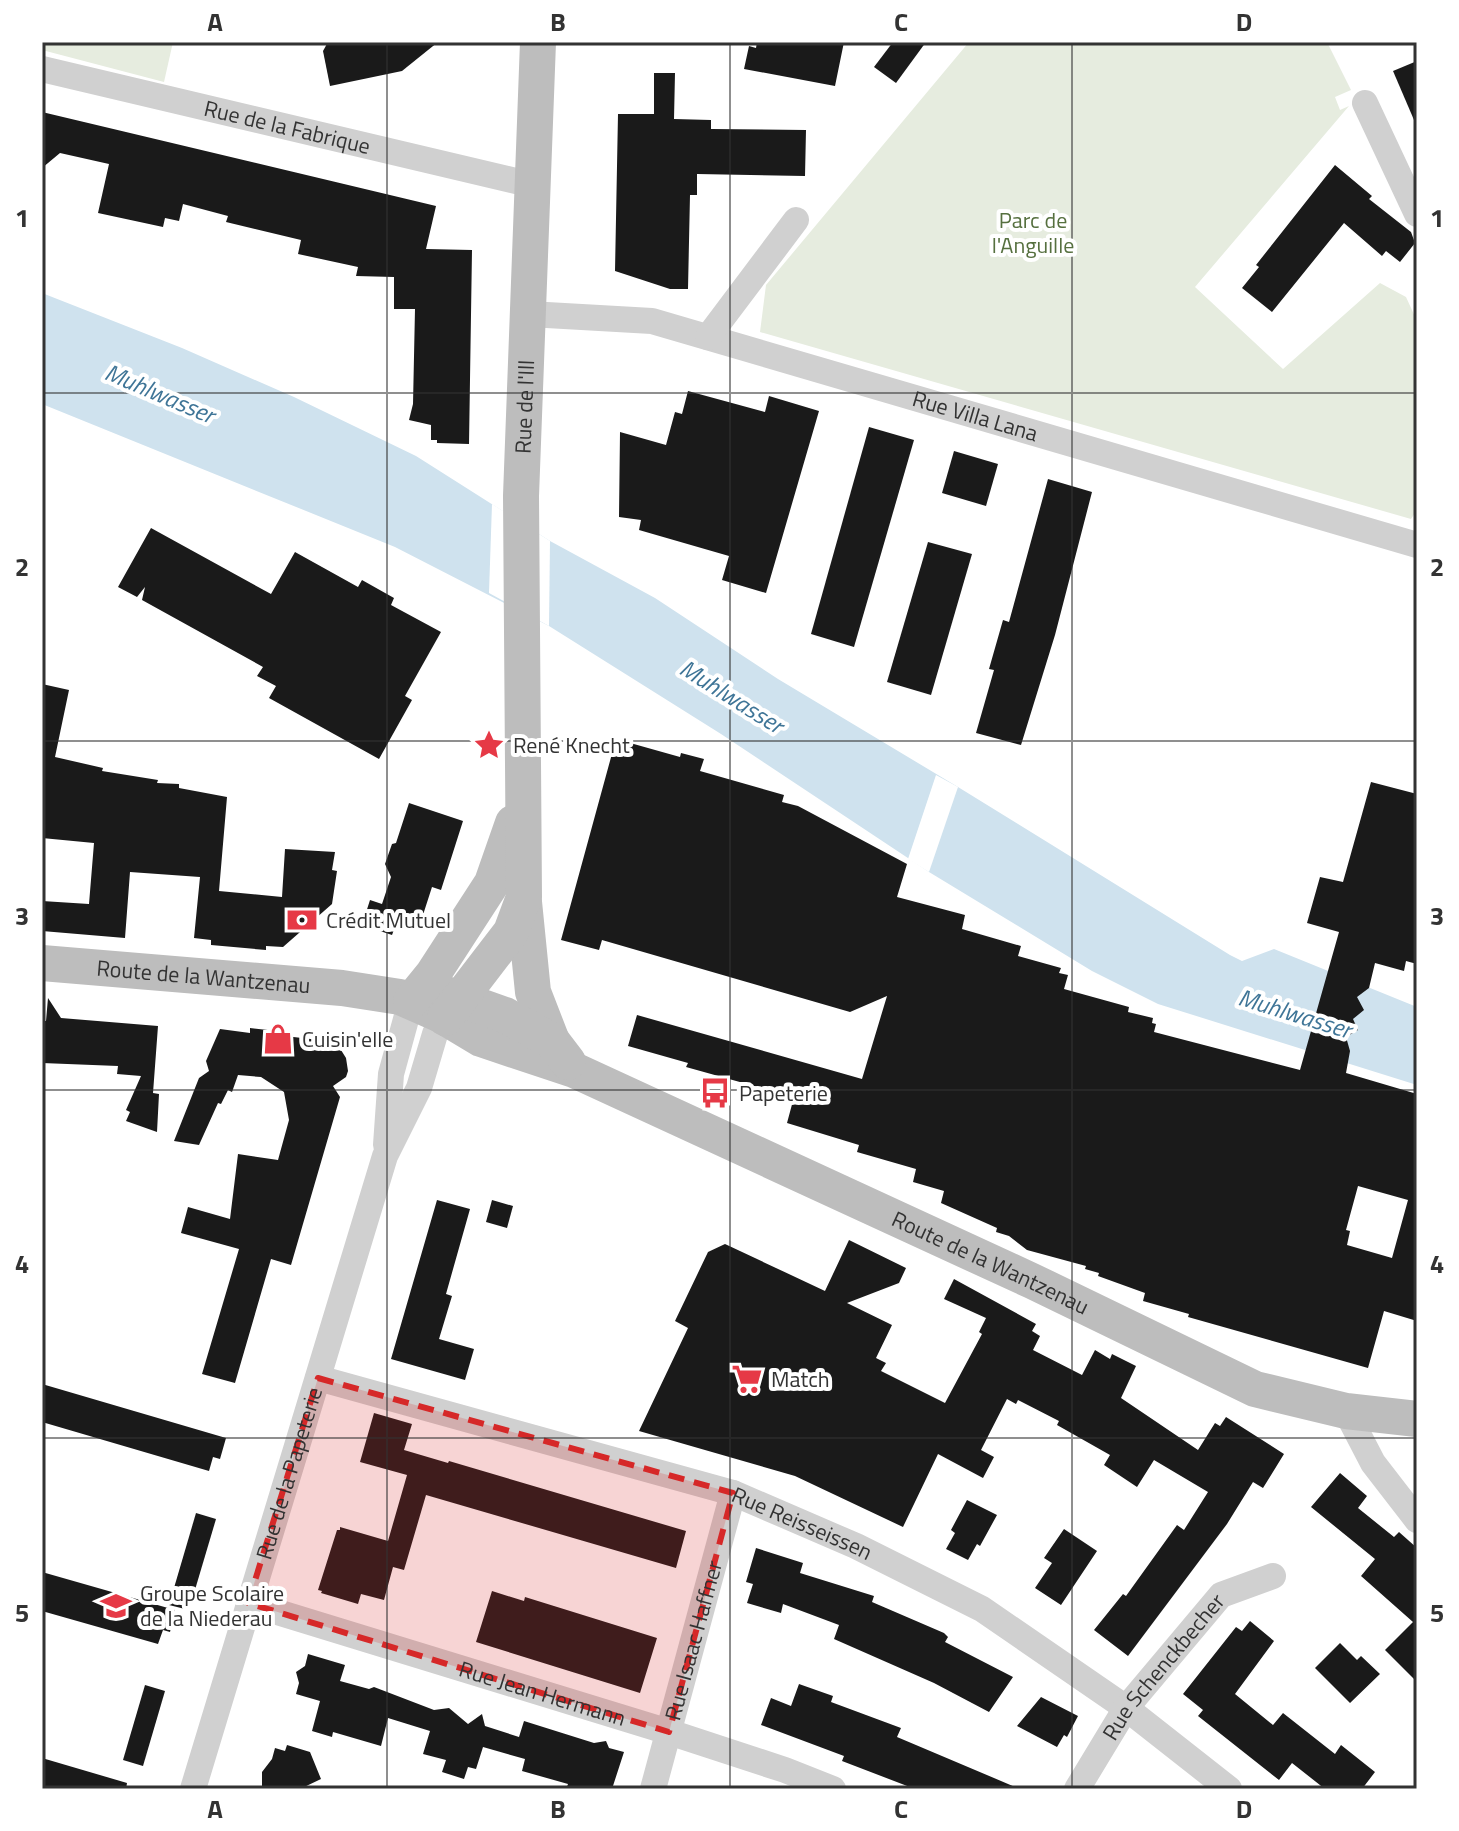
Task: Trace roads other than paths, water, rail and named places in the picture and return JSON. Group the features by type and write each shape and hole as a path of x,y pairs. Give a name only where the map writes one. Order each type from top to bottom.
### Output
{"main road":[{"name":"Rue de l'Ill","path":"538,42 521,496 524,897 533,992 552,1041"},
{"name":"Rue de l'Ill","path":"435,1002 492,883 516,815 523,771"},
{"name":"Rue de l'Ill","path":"435,1002 483,969 511,932 524,897"},
{"name":"Route de la Wantzenau","path":"42,963 363,990 505,1015 552,1041 574,1070"},
{"path":"363,990 379,987 417,971 435,1002"},
{"name":"Route de la Wantzenau","path":"435,1002 481,1039 574,1070 1032,1281 1255,1389 1346,1411 1417,1419"}],"street":[{"name":"Rue de la Fabrique","path":"42,69 533,185"},
{"path":"1365,103 1417,214"},
{"path":"708,337 796,220"},
{"name":"Rue Villa Lana","path":"529,314 652,321 1417,545"},
{"path":"363,990 385,999 393,1006 400,1035"},
{"name":"Rue de la Papeterie","path":"385,1156 391,1074 400,1035 435,1002"},
{"name":"Rue de la Papeterie","path":"193,1789 385,1156 419,1088 435,1002"},
{"name":"Rue Reisseissen","path":"318,1378 733,1493 856,1546 982,1609 1126,1708 1229,1789"},
{"path":"1346,1411 1373,1463 1417,1520"},
{"name":"Rue Isaac Haffner","path":"653,1789 733,1493"},
{"name":"Rue Schenckbecher","path":"1077,1789 1126,1708 1221,1595 1273,1576"},
{"name":"Rue Jean Hermann","path":"248,1603 669,1732 833,1789"}],"water":[{"name":"Muhlwasser","path":"42,293 182,348 294,397 416,456 550,541 655,598 778,679 1230,955 1242,961 1274,949 1417,1007 1417,1085 1158,1004 1092,971 929,872 721,734 549,626 395,547 42,404"}],"place":[{"name":"René Knecht","path":"489,745"},
{"name":"Crédit Mutuel","path":"302,920"},
{"name":"Cuisin'elle","path":"278,1039"},
{"name":"Papeterie","path":"715,1093"},
{"name":"Match","path":"747,1379"},
{"name":"Groupe Scolaire de la Niederau","path":"116,1606"}],"park label":[{"name":"Parc de l'Anguille","path":"1033,232"}]}
